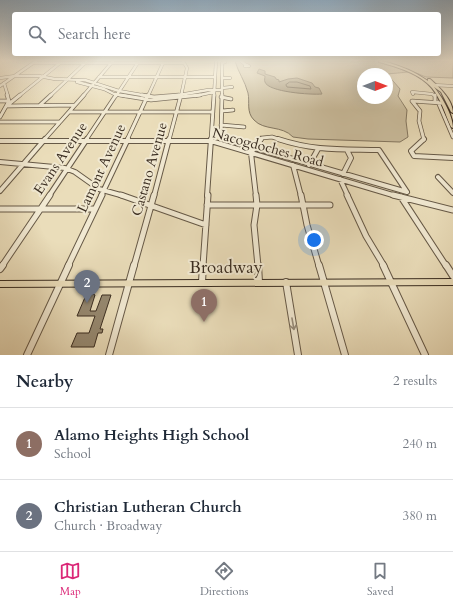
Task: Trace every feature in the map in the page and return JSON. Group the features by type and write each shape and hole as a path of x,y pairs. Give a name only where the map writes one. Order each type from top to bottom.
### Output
{"main road":[{"path":"421,78 434,85 438,102 453,127"},
{"path":"422,78 434,85 446,96 453,112"},
{"name":"Broadway","path":"0,284 453,282"}],"street":[{"path":"1,82 11,78"},
{"path":"52,78 80,82 118,93 157,100 215,92 232,87"},
{"path":"40,106 70,78"},
{"path":"0,191 99,78 112,78"},
{"name":"Evans Avenue","path":"0,269 128,78"},
{"name":"Lamont Avenue","path":"27,355 157,78"},
{"name":"Castano Avenue","path":"109,355 177,112 185,78"},
{"path":"202,282 215,78"},
{"path":"230,78 222,78 221,136 225,140 252,151 309,165 341,176 407,192 379,150 318,149 296,145 268,136 262,138 252,151 257,205 254,225 259,282"},
{"path":"1,82 11,79 67,80"},
{"path":"0,117 9,104 40,79"},
{"path":"1,82 9,104"},
{"path":"434,85 453,86"},
{"path":"413,94 412,92 435,95 453,135"},
{"path":"221,98 232,99"},
{"path":"438,102 412,101 420,111 420,121 424,138 422,143 411,151 414,156 453,158"},
{"path":"0,102 40,106 75,106"},
{"path":"222,111 233,110"},
{"path":"69,112 213,112"},
{"path":"0,122 60,122"},
{"path":"221,125 244,127"},
{"name":"Nacogdoches Road","path":"0,141 211,141 252,151 293,165 341,176 401,197 453,210"},
{"path":"309,165 318,149"},
{"path":"341,176 351,158 347,150"},
{"path":"0,162 67,169 75,172 94,186 206,225"},
{"path":"293,165 304,205 307,225 345,355"},
{"path":"341,176 366,236 379,256 425,355"},
{"path":"438,177 453,193"},
{"path":"401,197 453,276"},
{"path":"207,205 330,205"},
{"path":"0,209 94,209"},
{"path":"286,282 298,355"}],"shaded area":[{"path":"242,78 357,78 357,104 393,104 393,81 400,89 398,96 407,110 406,121 408,137 400,142 308,139 293,137 289,133 263,126 254,120 250,114 248,93"}],"water":[{"path":"265,78 275,78 279,80 279,82 297,78 312,83 315,87 319,88 322,94 309,94 281,90 268,85"}],"building":[{"path":"86,295 95,295 90,311 96,311 102,295 111,295 100,329 103,329 102,333 98,333 94,347 71,347 77,333 89,333 95,316 77,316"}],"place":[{"name":"Christian Lutheran Church","path":"87,303"},
{"name":"Alamo Heights High School","path":"204,322"}]}
